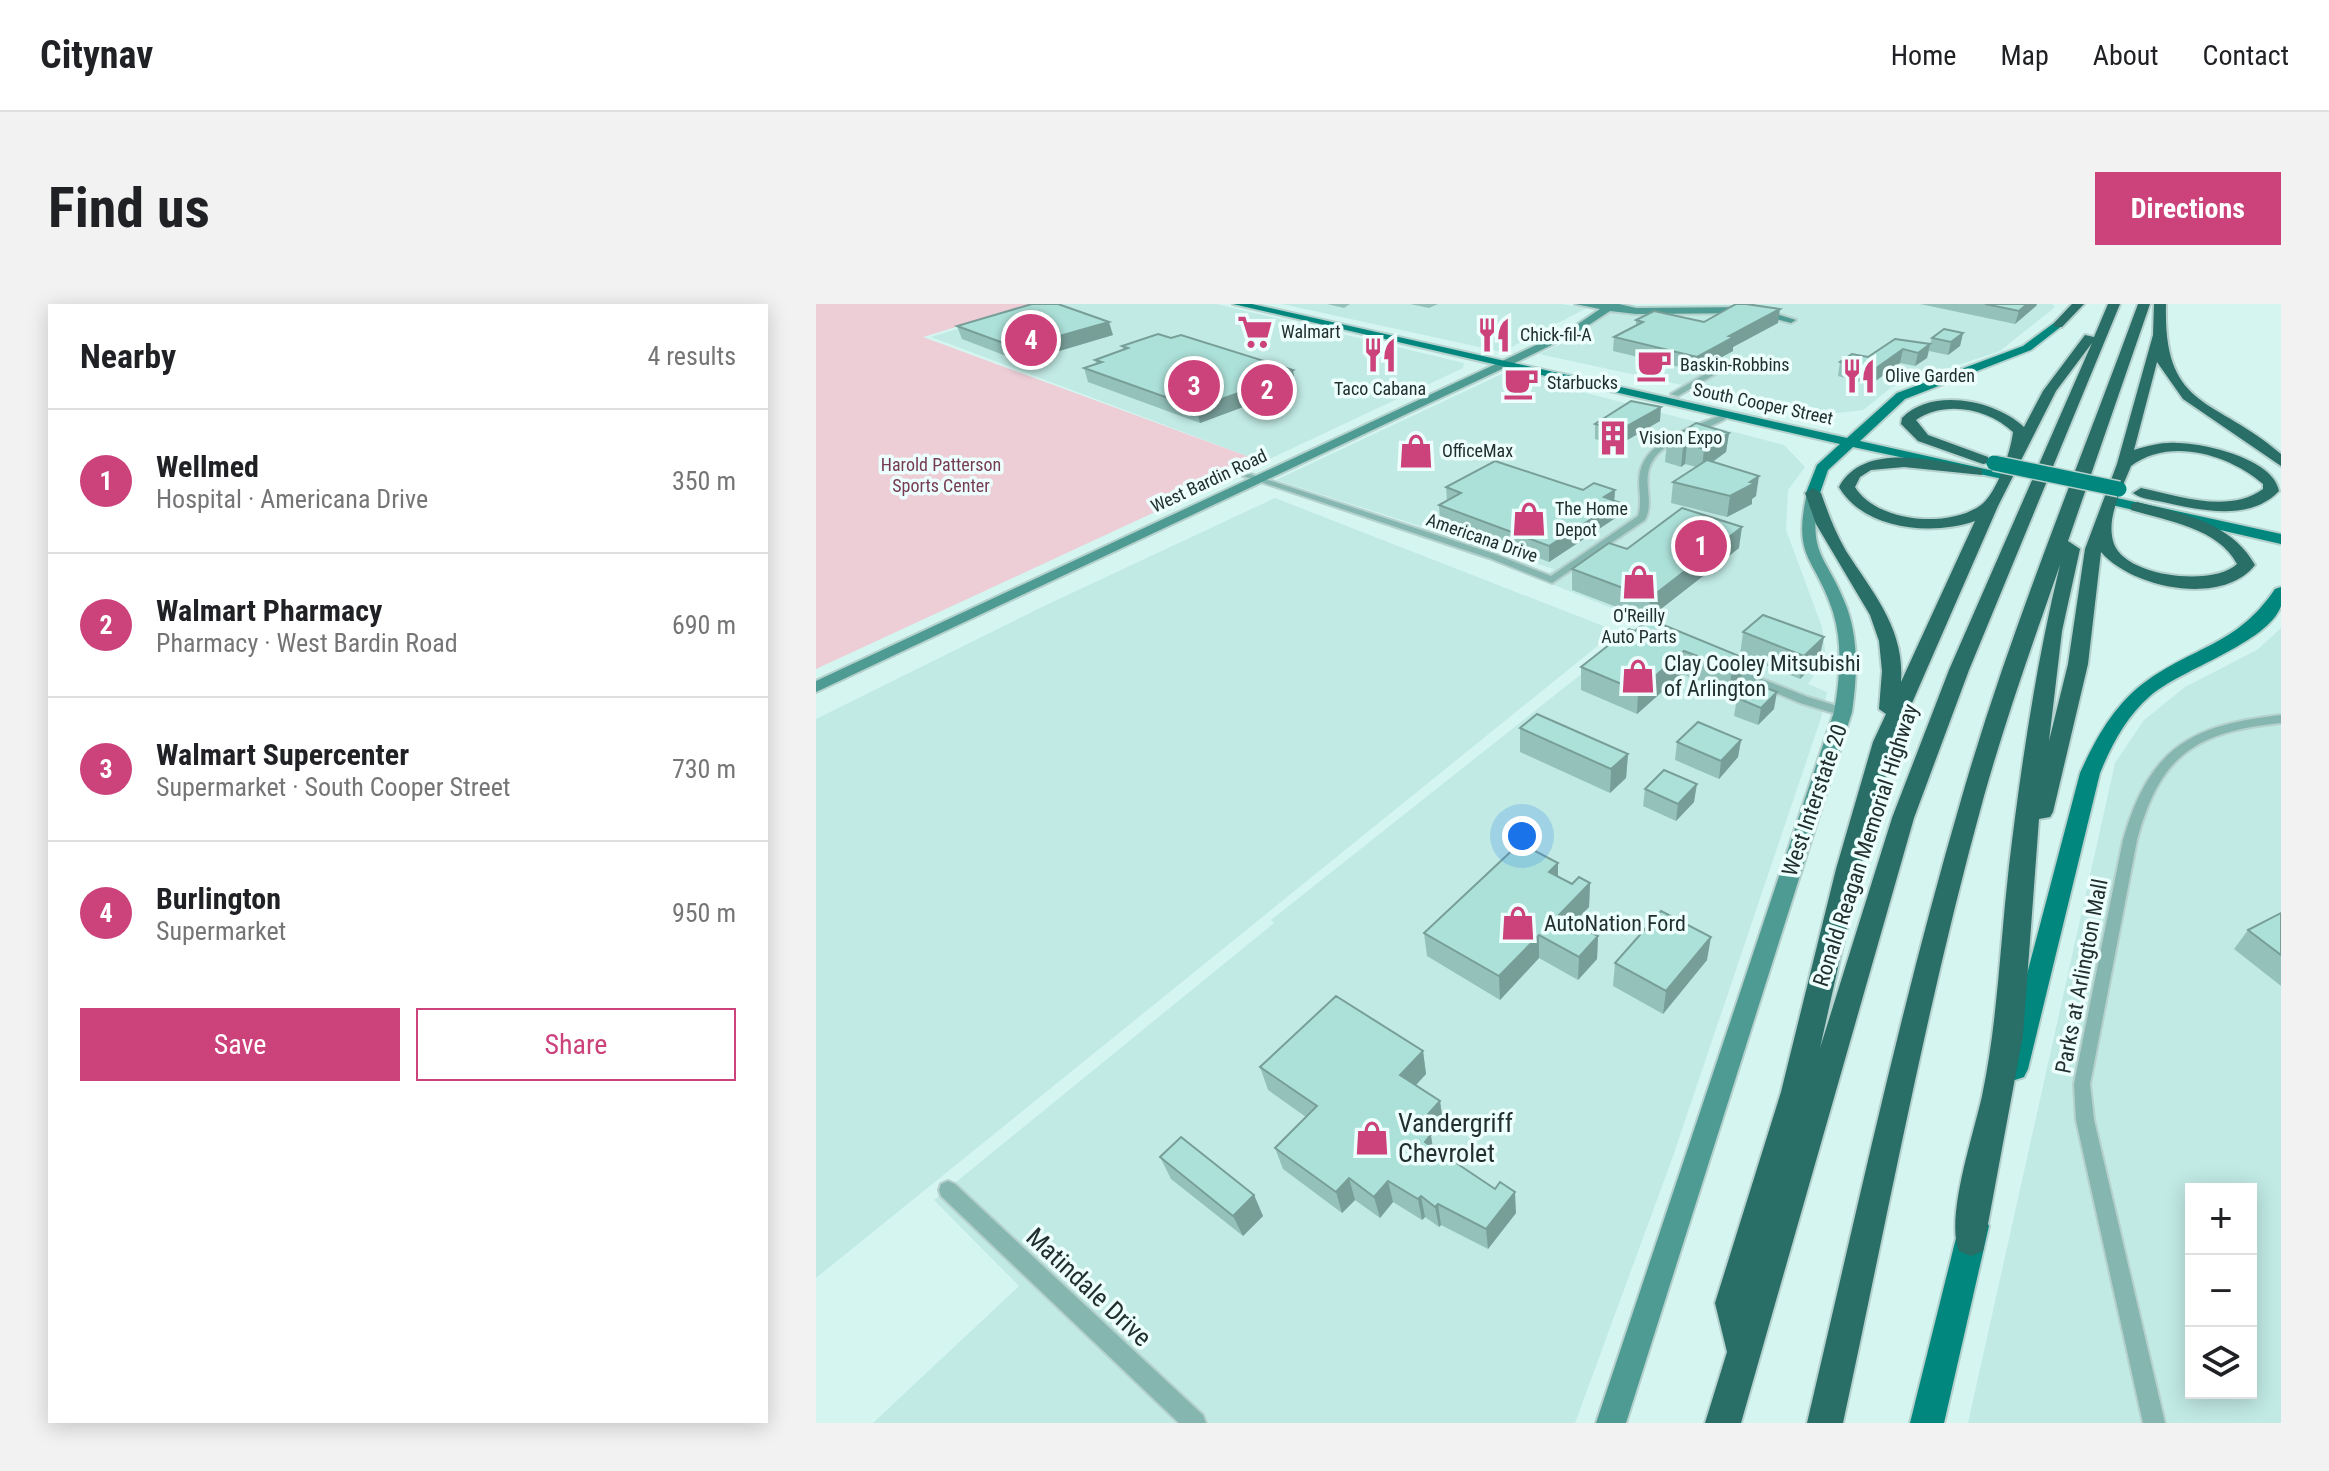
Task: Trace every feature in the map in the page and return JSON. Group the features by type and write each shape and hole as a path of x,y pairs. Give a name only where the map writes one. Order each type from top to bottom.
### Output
{"highway":[{"path":"2058,325 2078,304"},
{"path":"1825,1423 1954,864 1994,726 2144,304"},
{"path":"2160,304 2161,362 2175,384 2281,462"},
{"path":"1884,742 1990,506 2050,391 2088,341 2098,318 2112,309"},
{"name":"Ronald Reagan Memorial Highway","path":"1723,1423 1903,818 1959,670 2112,309"},
{"path":"2139,500 2225,540 2242,556 2246,565 2235,577 2213,582 2181,581 2146,573 2110,552 2104,538 2133,421 2159,335"},
{"path":"1988,468 1916,435 1908,424 1909,418 1933,407 1986,411 2007,420 2020,431 2017,454"},
{"path":"2124,464 2131,456 2152,448 2196,449 2250,467 2270,483 2271,491 2252,502 2226,505 2139,500"},
{"path":"1988,468 1881,464 1859,470 1850,477 1847,487 1855,500 1872,511 1909,522 1959,521 1990,506"},
{"path":"1744,1354 1732,1303 1796,1092 1848,869 1884,742 1894,682 1888,631 1866,588 1825,531 1813,493"},
{"path":"2016,968 2038,832 2078,664 2088,575 2114,502"},
{"path":"1971,1240 1974,1207 2009,1035 2025,832 2053,631 2072,549 2061,540"}],"main road":[{"name":"South Cooper Street","path":"1238,304 1262,305 1781,417 1821,426 1852,439"},
{"path":"1580,304 1754,310 1791,320"},
{"name":"West Interstate 20","path":"1611,1423 1843,712 1849,676 1847,644 1838,606 1810,558 1806,518 1815,477 1873,418 1915,388 2027,348 2058,325 2072,304"},
{"name":"West Bardin Road","path":"816,687 999,597 1506,359 1606,306"},
{"name":"South Cooper Street","path":"1506,359 1724,417 1807,435 1852,439 1988,468 2114,502 2139,500 2281,524"},
{"path":"1611,389 1652,397 1675,394"},
{"path":"1724,417 1737,414 1781,417"},
{"path":"1821,426 1848,426 1873,418"},
{"path":"1807,435 1827,448 1832,458"},
{"name":"South Cooper Street","path":"2139,500 2281,539"},
{"path":"1927,1423 2082,804 2107,733 2157,681 2254,630 2268,615 2281,592"},
{"name":"West Bardin Road","path":"816,675 999,597"}],"street":[{"path":"1675,394 1718,370"},
{"name":"Americana Drive","path":"1253,478 1492,556 1552,580 1642,518 1646,507 1642,477 1658,450 1724,417"},
{"path":"1708,660 1804,700 1843,712"},
{"name":"Parks at Arlington Mall","path":"2154,1423 2085,1120 2082,1084 2132,829 2147,787 2168,759 2213,730 2281,719"},
{"name":"Matindale Drive","path":"948,1190 1195,1423"}],"shaded area":[{"path":"1036,304 1216,304 1464,363 1463,368 1263,462 931,337"},
{"path":"1282,304 1561,304 1587,308 1502,352"},
{"path":"1754,304 2052,304 2055,307 2000,351 1892,387 1863,410 1821,415 1539,354 1571,339 1612,312 1706,315 1719,308"},
{"path":"1506,372 1529,374 1575,390 1784,445 1805,467 1788,490 1786,530 1822,627 1826,657 1808,684 1827,692 1821,718 1672,1159 1575,1423 873,1423 1019,1286 934,1200 1274,923 1271,920 1647,622 1541,580 1554,569 1276,480"},
{"path":"1275,498 1616,631 816,1278 816,719 1044,606"},
{"path":"2281,628 2281,1423 1968,1423 2115,763 2144,720 2185,687 2257,650"}],"green space":[{"name":"Harold Patterson Sports Center","path":"816,304 1031,304 923,337 1263,462 816,669"}],"building":[{"path":"1032,304 1058,304 1109,322 1017,348 957,326"},
{"path":"1736,304 1780,309 1697,357 1614,337 1643,322 1636,320 1654,311 1704,322"},
{"path":"1985,304 2027,304 2019,311"},
{"path":"1944,329 1963,333 1951,342 1932,338"},
{"path":"1158,334 1171,338 1181,335 1293,370 1281,374 1287,376 1196,408 1084,368 1102,362 1095,360 1128,348 1122,346"},
{"path":"1895,339 1930,344 1918,353 1903,349 1872,371 1840,362 1852,354 1868,357"},
{"path":"1631,401 1661,407 1618,431 1595,424"},
{"path":"1696,423 1729,433 1704,449 1667,442"},
{"path":"1707,460 1759,476 1750,482 1755,483 1730,496 1673,482"},
{"name":"The Home Depot","path":"1495,461 1583,490 1594,483 1615,490 1604,497 1618,502 1549,546 1439,505 1461,493 1446,487"},
{"path":"1682,508 1742,527 1650,598 1572,569 1609,543 1627,549"},
{"path":"1763,615 1824,637 1804,656 1743,632"},
{"path":"1649,619 1744,658 1732,669 1684,651 1638,691 1581,667 1629,629 1635,631"},
{"path":"1753,683 1777,692 1761,708 1737,698"},
{"path":"1537,714 1628,754 1611,769 1520,728"},
{"path":"1698,722 1741,740 1721,761 1677,742"},
{"path":"1664,770 1697,784 1678,804 1645,789"},
{"name":"AutoNation Ford","path":"1520,843 1558,863 1549,872 1572,884 1579,877 1590,883 1559,915 1598,936 1579,957 1539,935 1499,976 1424,933"},
{"path":"1661,911 1711,937 1666,991 1615,963"},
{"path":"2281,913 2281,955 2248,930"},
{"name":"Vandergriff Chevrolet","path":"1336,996 1423,1051 1400,1075 1440,1101 1418,1125 1431,1134 1425,1142 1495,1189 1500,1182 1515,1192 1486,1229 1438,1204 1435,1207 1421,1196 1418,1199 1388,1181 1374,1197 1349,1178 1336,1192 1275,1148 1317,1106 1260,1067"},
{"path":"1181,1137 1254,1195 1233,1216 1160,1157"}],"place":[{"name":"Walmart","path":"1255,332"},
{"name":"Chick-fil-A","path":"1494,335"},
{"name":"Burlington","path":"1031,340"},
{"name":"Taco Cabana","path":"1380,355"},
{"name":"Baskin-Robbins","path":"1654,365"},
{"name":"Olive Garden","path":"1859,376"},
{"name":"Starbucks","path":"1521,383"},
{"name":"Walmart Supercenter","path":"1194,386"},
{"name":"Walmart Pharmacy","path":"1267,390"},
{"name":"Vision Expo","path":"1613,438"},
{"name":"OfficeMax","path":"1416,451"},
{"name":"The Home Depot","path":"1529,519"},
{"name":"Wellmed","path":"1701,546"},
{"name":"O'Reilly Auto Parts","path":"1639,582"},
{"name":"Clay Cooley Mitsubishi of Arlington","path":"1638,676"},
{"name":"AutoNation Ford","path":"1518,923"},
{"name":"Vandergriff Chevrolet","path":"1372,1138"}]}
